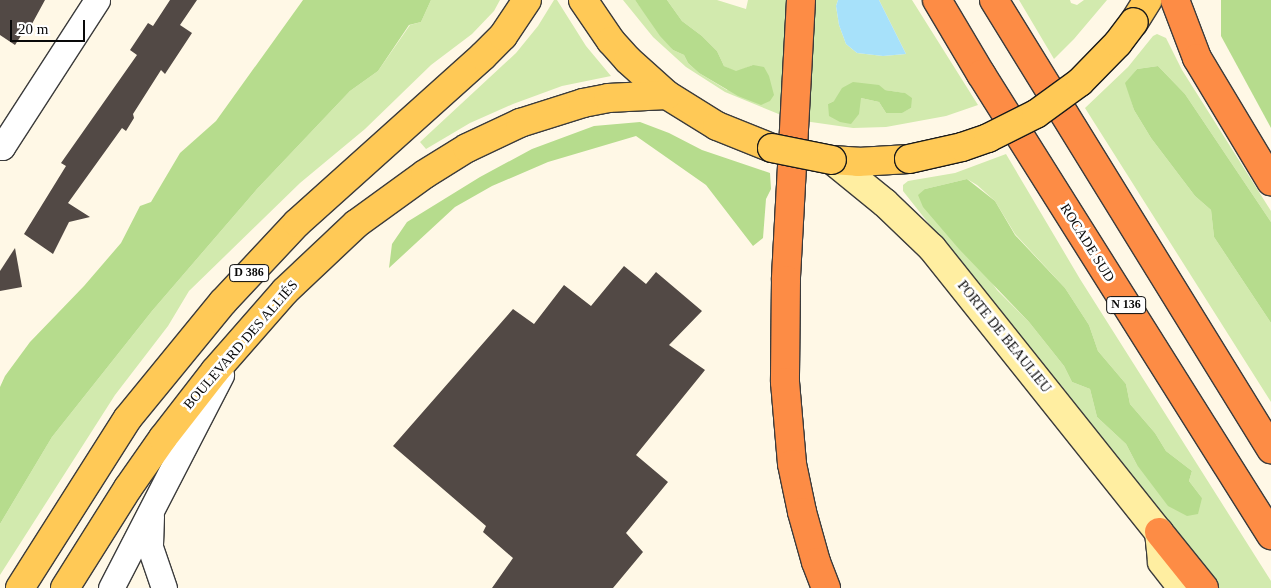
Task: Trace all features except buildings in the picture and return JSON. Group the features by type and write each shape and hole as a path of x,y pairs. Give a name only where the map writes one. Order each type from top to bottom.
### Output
{"highway":[{"path":"800,0 785,297 785,382 787,424 794,474 816,562 826,588"},
{"name":"ROCADE SUD","path":"937,0 981,74 1271,535"},
{"path":"994,0 1271,449"},
{"path":"1175,0 1197,58 1271,180"},
{"path":"1158,532 1204,588"}],"main road":[{"name":"D 386","path":"20,588 88,478 128,418 223,302 297,223 483,56 503,36 527,0"},
{"path":"583,0 611,41 628,60 667,95 717,126 772,148 832,160 858,162 909,159 962,147 1004,131 1036,114 1080,82 1118,43 1141,11"},
{"name":"BOULEVARD DES ALLIÉS","path":"65,588 162,438 236,346 285,291 356,224 425,174 467,148 520,123 583,103 608,98 667,95"},
{"name":"PORTE DE BEAULIEU","path":"832,160 885,202 932,248 1158,532"},
{"path":"1158,532 1162,562 1182,588"}],"street":[{"path":"0,147 2,147 97,0"},
{"path":"111,588 236,346"},
{"path":"151,513 150,546 164,588"}],"green space":[{"path":"303,0 431,0 421,22 409,25 378,71 350,91 257,189 152,311 52,437 0,524 0,387 5,376 30,342 84,286 121,243 140,206 151,202 180,153 216,121"},
{"path":"431,0 500,0 494,11 472,34 431,65 365,129 300,183 189,291 168,326 115,395 0,575 0,524 52,437 152,311 257,189 350,91 378,71 410,25 421,22"},
{"path":"554,0 557,0 586,46 611,76 562,86 513,104 470,123 426,149 420,142 516,53 538,26"},
{"path":"623,0 635,0 673,50 684,55 688,63 699,73 727,90 753,65 736,72 724,66 717,51 702,36 682,21 667,0 717,0 746,9 748,0 786,0 781,115 725,92 686,67 653,37"},
{"path":"635,0 667,0 682,21 702,36 717,51 724,66 736,71 753,65 764,67 769,76 774,95 770,101 761,105 738,96 699,73 688,63 684,55 673,50 660,36"},
{"path":"811,0 838,0 836,6 839,25 846,44 857,53 883,56 906,54 879,0 912,0 978,105 946,116 886,127 853,128 804,121","holes":["885,90 904,93 911,108 901,113 886,113 879,102 861,98 828,104"]},
{"path":"1019,0 1070,0 1071,3 1077,5 1084,0 1107,0 1074,39 1054,59"},
{"path":"1221,0 1271,0 1271,128 1221,36"},
{"path":"1157,34 1166,38 1182,70 1271,211 1271,222 1185,94 1158,66 1137,69 1126,83 1134,110 1151,138 1195,196 1211,210 1214,237 1271,323 1271,402 1085,108 1128,67 1153,36"},
{"path":"1158,66 1185,94 1271,222 1271,323 1214,237 1211,210 1195,196 1151,138 1134,110 1125,83 1137,69"},
{"path":"853,82 879,85 885,90 905,93 912,98 911,108 902,113 886,113 879,102 861,98 859,114 851,124 840,122 829,116 828,104 834,101 842,88"},
{"path":"640,122 669,133 702,150 770,173 771,189 766,199 763,238 753,246 706,185 636,136 548,162 492,186 455,207 389,268 392,244 407,222 480,177 532,149 594,126"},
{"path":"1006,154 1080,279 1271,581 1271,588 1219,588 1063,393 1066,391 1061,385 1058,387 903,191 903,185 908,181 955,173","holes":["967,179 995,201 1015,234 1065,288 1089,325 1098,351 1126,384 1130,404 1155,433 1166,451 1192,471 1189,481 1202,498 1137,465 1126,444 1097,417 1090,389 1072,382 1064,366 1029,322 997,290 925,189"]},
{"path":"967,179 995,201 1015,235 1065,288 1089,325 1098,351 1126,384 1130,404 1155,433 1166,451 1192,471 1189,481 1202,498 1198,514 1187,516 1168,506 1137,465 1126,444 1097,417 1090,389 1072,382 1064,366 1029,322 959,249 923,207 918,195 925,189"}],"water":[{"path":"838,0 879,0 906,54 883,56 857,53 846,44 839,25 836,6"}]}
